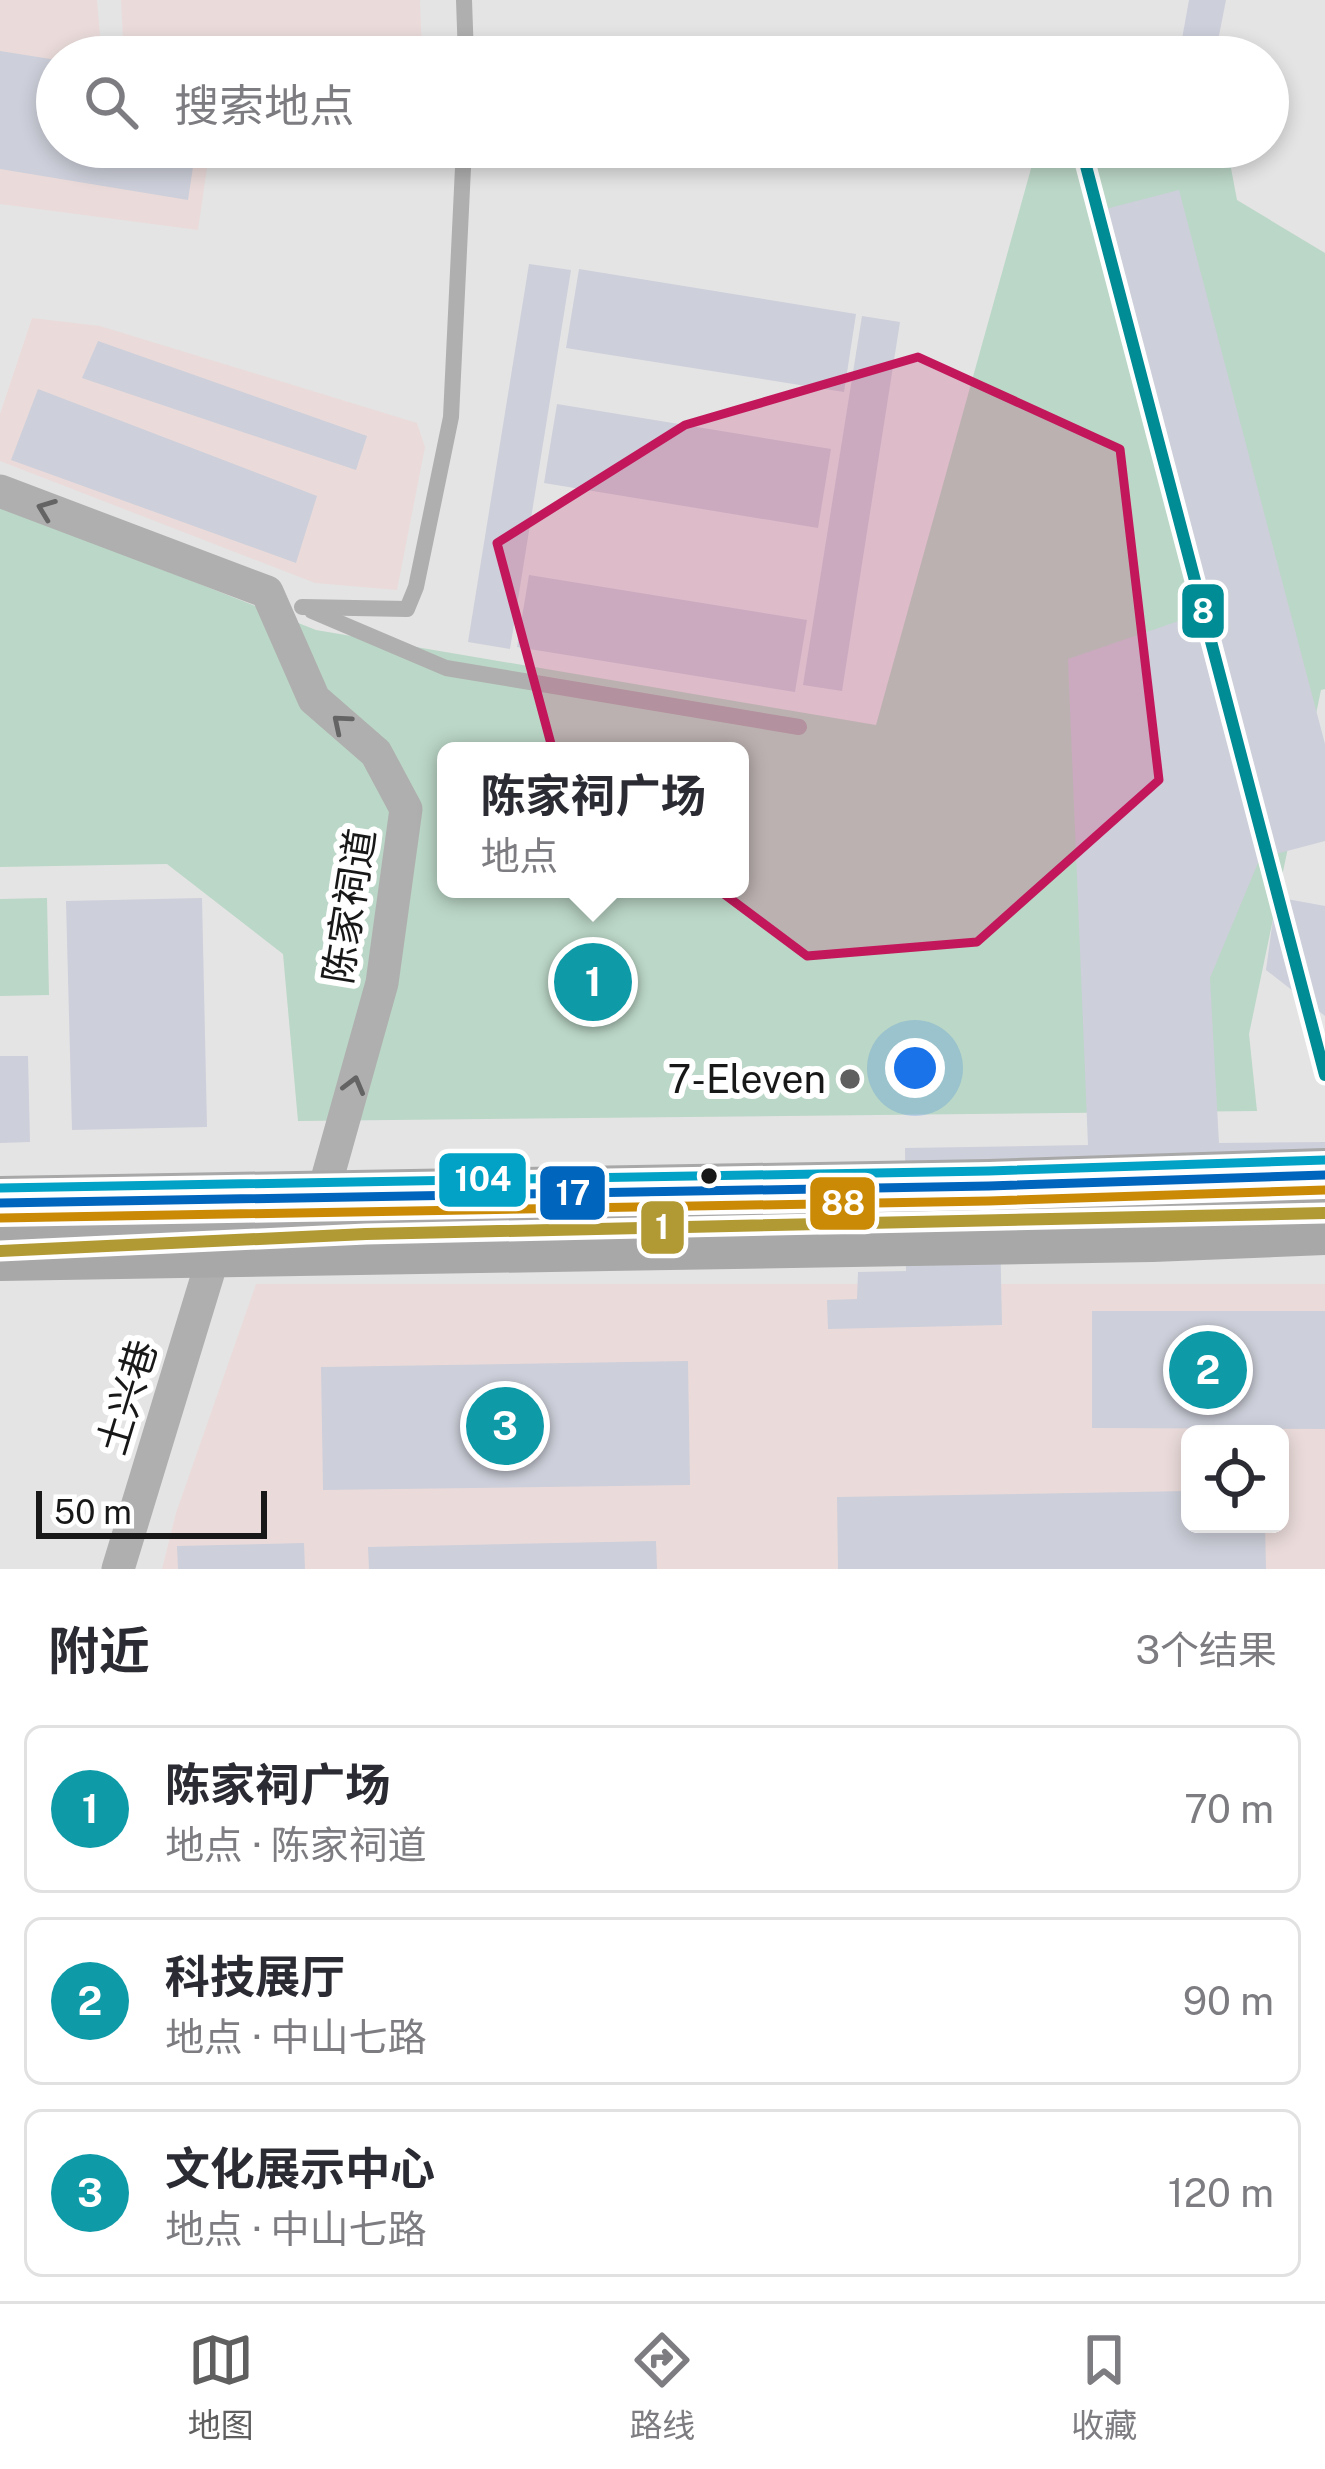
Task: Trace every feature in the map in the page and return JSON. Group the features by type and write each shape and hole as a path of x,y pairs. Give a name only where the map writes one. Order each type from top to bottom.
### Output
{"main road":[{"path":"0,1203 989,1186 1325,1175"},
{"path":"0,1254 1152,1235 1325,1228"}],"street":[{"path":"0,491 267,592"},
{"name":"陈家祠道","path":"267,592 314,700 376,753 406,809 382,983 322,1197"},
{"name":"土兴巷","path":"118,1569 213,1250"}],"lane":[{"path":"464,0 465,36"},
{"path":"302,607 406,609 416,586 452,417 463,168"},
{"path":"267,592 446,668 799,727"}],"highlighted area":[{"path":"918,357 1120,449 1159,780 977,942 807,956 558,770 497,543 685,425"}],"shaded area":[{"path":"0,0 97,0 100,36 36,36 36,168 207,168 198,230 0,204"},
{"path":"121,0 420,0 421,36 123,36"},
{"path":"32,318 100,326 417,423 425,447 397,590 315,583 0,461 0,414"},
{"path":"256,1284 1325,1284 1325,1569 162,1569 176,1513"}],"green space":[{"path":"1031,168 1231,168 1237,200 1325,253 1325,689 1321,690 1249,1034 1257,1111 298,1121 283,954 167,864 0,867 0,505 316,630 876,725"},
{"path":"47,898 49,995 0,996 0,899"}],"building":[{"path":"1189,0 1226,0 1219,36 1183,36"},
{"path":"0,51 36,57 36,168 193,168 188,200 0,169"},
{"path":"1179,190 1325,744 1325,841 1260,858 1210,978 1219,1143 1325,1142 1325,1222 1000,1226 1002,1325 828,1329 827,1300 857,1299 858,1272 906,1271 905,1148 1088,1145 1068,659 1196,615 1090,213"},
{"path":"529,264 571,270 510,649 468,642"},
{"path":"579,269 856,314 844,392 566,348"},
{"path":"862,316 900,322 842,691 803,685"},
{"path":"98,341 367,436 356,470 82,378"},
{"path":"38,389 317,496 296,563 11,460"},
{"path":"557,404 831,449 818,528 544,483"},
{"path":"529,575 807,620 795,692 517,647"},
{"path":"1276,897 1325,906 1325,1016 1266,970"},
{"path":"202,898 207,1127 72,1130 66,901"},
{"path":"0,1056 28,1056 30,1142 0,1143"},
{"path":"1092,1311 1325,1311 1325,1429 1289,1429 1289,1425 1092,1428"},
{"path":"688,1361 690,1485 323,1490 321,1367"},
{"path":"1181,1491 1181,1533 1265,1533 1266,1569 838,1569 837,1497"},
{"path":"656,1541 657,1569 369,1569 368,1547"},
{"path":"304,1543 305,1569 178,1569 177,1546"}],"transit line":[{"name":"8","path":"1087,168 1325,1075"},
{"name":"104","path":"0,1188 989,1171 1325,1160"},
{"name":"17","path":"0,1203 989,1186 1325,1175"},
{"name":"88","path":"0,1218 989,1201 1325,1190"},
{"name":"1","path":"0,1251 366,1234 1325,1213"}],"place":[{"name":"陈家祠广场","path":"593,982"},
{"name":"7-Eleven","path":"850,1079"},
{"name":"科技展厅","path":"1208,1370"},
{"name":"文化展示中心","path":"505,1426"}]}
